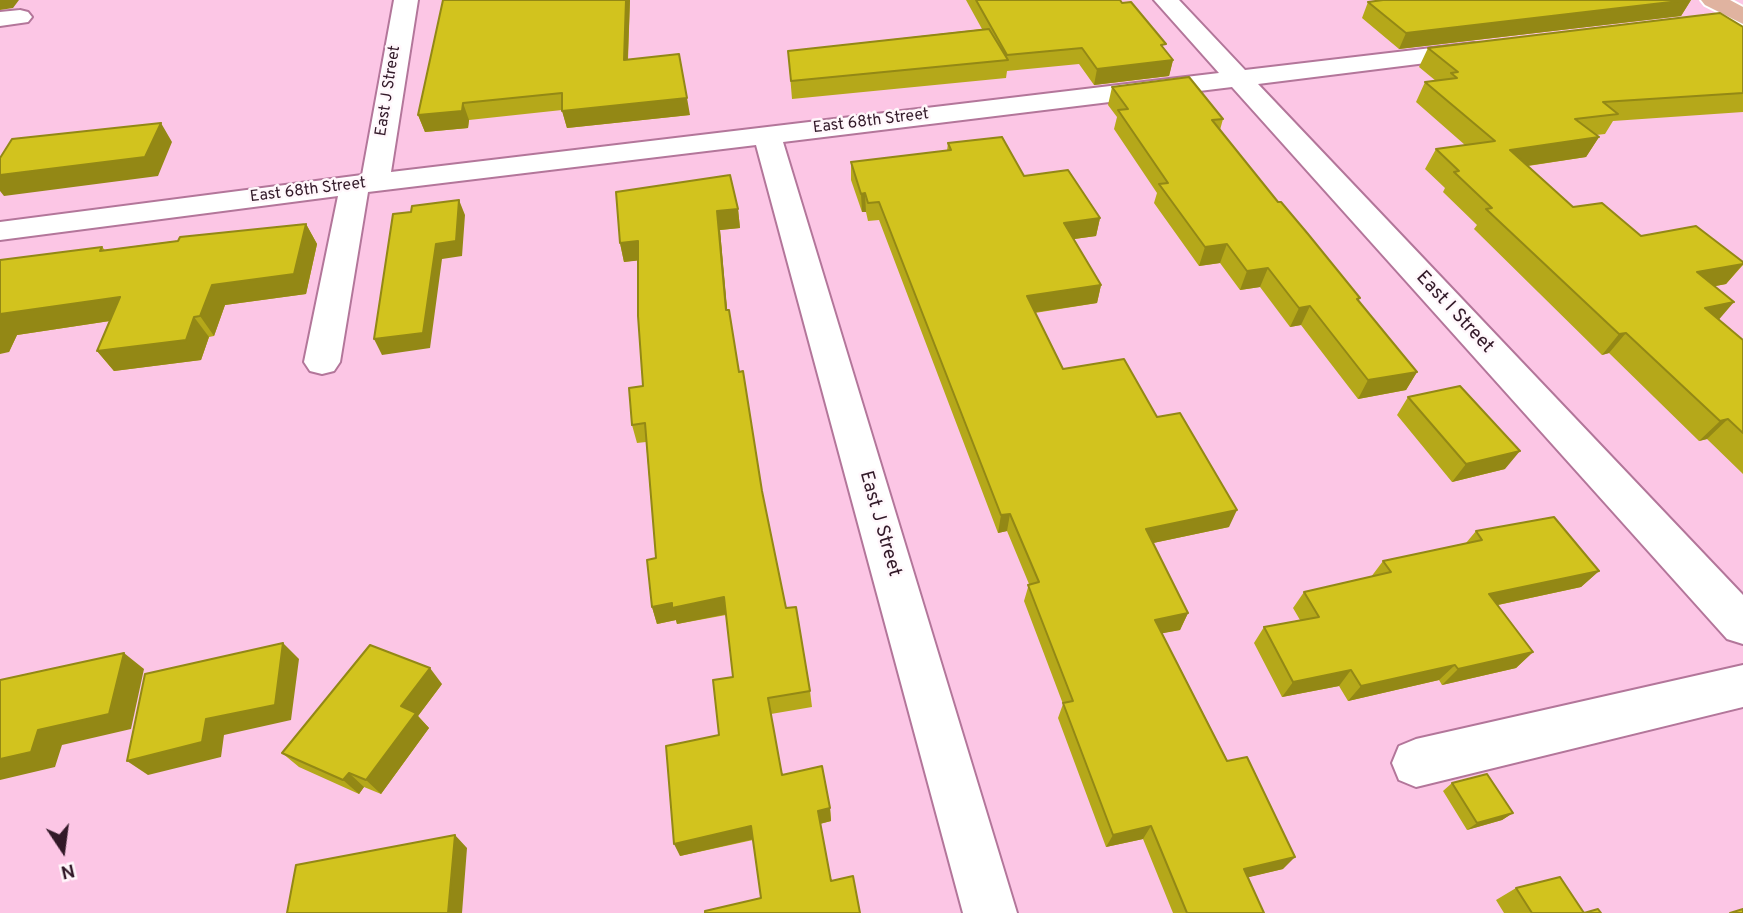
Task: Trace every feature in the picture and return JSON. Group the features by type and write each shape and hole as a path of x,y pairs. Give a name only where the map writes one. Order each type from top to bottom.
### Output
{"street":[{"name":"East J Street","path":"322,362 365,184 402,12 407,0"},
{"name":"East I Street","path":"1166,0 1743,625"},
{"path":"1708,11 1743,18"},
{"name":"East 68th Street","path":"0,231 767,134 1498,48"},
{"name":"East J Street","path":"767,134 990,913"},
{"path":"1416,763 1743,686"}],"building":[{"path":"443,0 626,0 624,60 679,54 687,98 562,111 562,93 463,103 462,111 418,115"},
{"path":"976,0 1131,2 1166,44 1161,45 1173,60 1097,69 1082,48 1007,55"},
{"path":"1688,0 1406,33 1368,2"},
{"path":"1720,13 1743,27 1743,93 1603,102 1618,114 1575,119 1599,137 1510,150 1573,207 1602,203 1641,236 1696,226 1743,262 1697,272 1734,302 1705,308 1743,340 1743,433 1728,419 1720,421 1626,333 1619,334 1486,209 1492,208 1454,172 1459,171 1436,149 1495,141 1425,82 1457,78 1451,73 1458,72 1428,48"},
{"path":"989,29 1008,60 791,81 788,51"},
{"path":"1189,77 1223,119 1212,120 1278,202 1281,202 1308,234 1417,372 1368,380 1310,306 1299,308 1268,268 1247,271 1227,244 1205,247 1159,184 1168,183 1118,110 1128,109 1112,87"},
{"path":"161,123 145,157 0,175 0,158 12,139"},
{"path":"1002,137 1024,176 1068,170 1100,218 1064,223 1101,285 1027,296 1063,369 1124,359 1157,417 1180,413 1237,510 1146,529 1188,613 1155,620 1227,761 1247,757 1295,857 1244,869 1264,913 1187,913 1151,826 1113,835 1063,703 1073,701 1028,585 1039,582 1010,514 1001,515 879,202 868,203 865,193 861,194 851,162 951,150 948,143"},
{"path":"730,175 738,209 717,211 726,310 729,310 739,372 743,371 762,491 786,608 796,607 810,691 768,698 782,775 822,766 830,808 818,811 831,881 853,876 860,913 705,913 761,898 751,826 674,844 666,746 719,735 713,680 733,677 724,597 672,608 672,603 652,607 647,560 656,558 645,423 632,425 629,388 643,386 638,316 638,241 620,243 616,192"},
{"path":"459,200 456,241 436,244 423,333 374,339 393,214 411,212 412,206"},
{"path":"306,224 294,274 212,285 200,316 194,317 186,340 97,351 120,297 0,314 0,260 102,247 100,251 178,241 180,237"},
{"path":"1460,386 1520,451 1466,464 1408,397"},
{"path":"1554,517 1599,571 1489,594 1533,652 1458,669 1455,665 1361,686 1351,670 1293,682 1264,627 1319,617 1304,592 1391,572 1383,561 1482,540 1476,531"},
{"path":"283,643 275,705 206,719 202,742 127,761 145,674"},
{"path":"370,645 430,668 401,706 416,713 366,780 349,773 343,780 282,753"},
{"path":"124,653 109,714 38,730 31,752 0,759 0,680"},
{"path":"1487,774 1513,813 1477,823 1452,783"},
{"path":"455,835 448,913 287,913 296,865"},
{"path":"1560,877 1584,913 1532,913 1516,888"},
{"path":"1598,909 1601,913 1584,913"}]}
